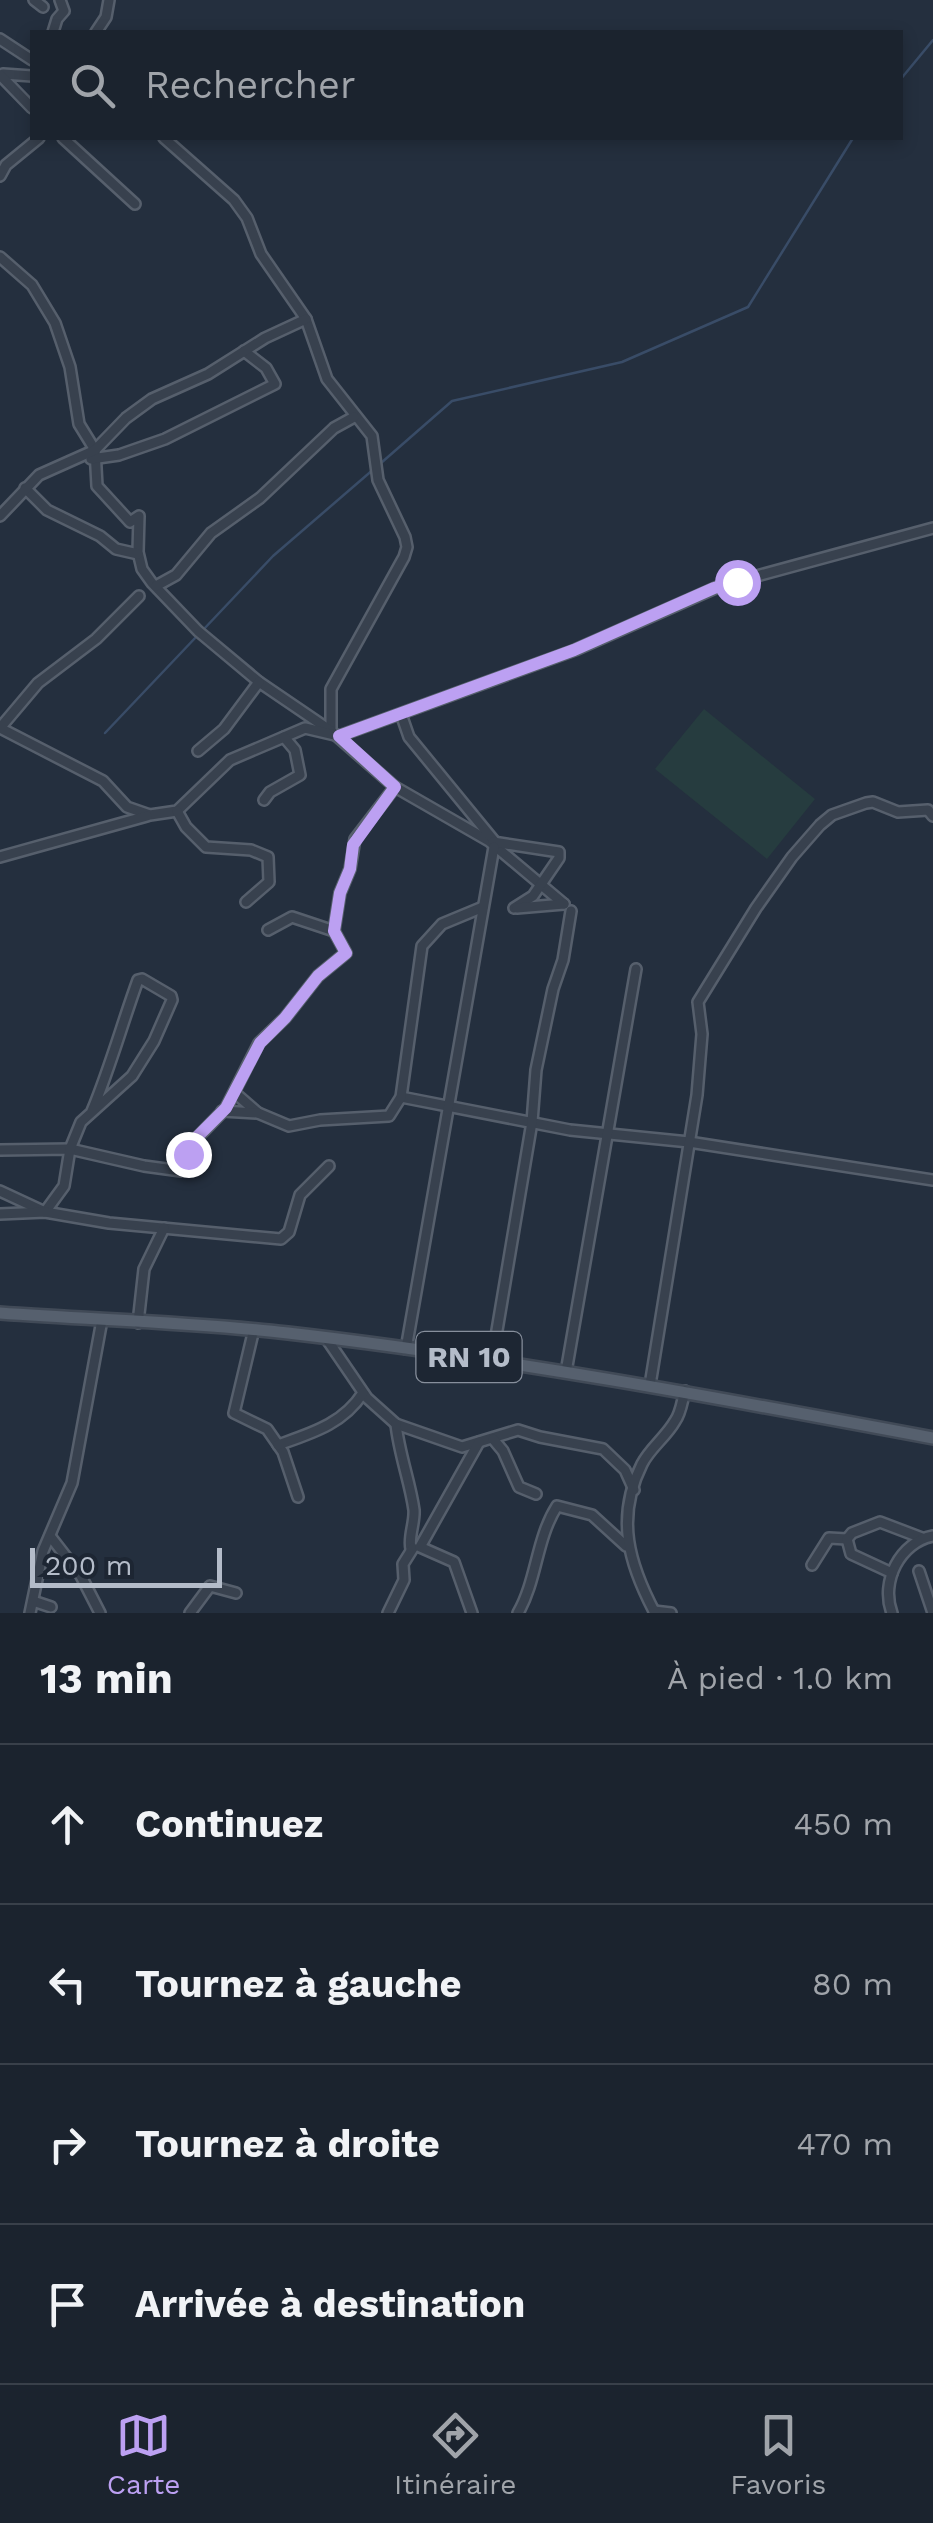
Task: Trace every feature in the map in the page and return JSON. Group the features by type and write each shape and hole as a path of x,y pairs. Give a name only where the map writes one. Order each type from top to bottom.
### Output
{"main road":[{"name":"RN 10","path":"0,1313 254,1330 492,1360 933,1438"}],"street":[{"path":"34,0 44,7"},
{"path":"54,30 64,11 60,0"},
{"path":"97,30 106,16 109,0"},
{"path":"0,38 30,59"},
{"path":"0,74 30,76"},
{"path":"0,74 30,106"},
{"path":"0,176 6,165 37,140"},
{"path":"65,140 135,204"},
{"path":"166,140 241,208 261,254 306,319 328,379 372,436 378,480 407,547 332,688 328,705 335,733"},
{"path":"0,257 32,285 48,310 70,367 79,424 96,455 97,486 102,496 130,522 139,516 138,554 142,568 156,586 198,631 259,682 335,733 395,787 492,844 540,885 564,904 514,908 532,896 540,885 559,858 557,850 492,844 409,737 402,714"},
{"path":"96,455 126,418 152,400 208,374 244,350 306,319"},
{"path":"0,516 39,475 83,458 130,452 183,432 273,386 272,376 244,350"},
{"path":"156,586 176,575 211,533 260,498 334,428 354,417"},
{"path":"25,488 47,510 116,548 138,554"},
{"path":"0,857 150,815 178,811 230,760 305,728 335,733 402,714 574,650 720,586 933,528"},
{"path":"138,596 96,638 38,683 0,728 103,781 127,807 150,815"},
{"path":"198,751 224,729 259,682"},
{"path":"264,800 270,792 300,776 295,750 284,737"},
{"path":"334,931 355,839 395,787"},
{"path":"650,1386 689,1142 702,1034 698,1002 756,908 820,825 850,808 874,802 898,812 928,810 933,816"},
{"path":"178,811 206,847 251,850 268,857 269,882 246,902"},
{"path":"406,1349 492,844"},
{"path":"235,1093 258,1113 289,1126 320,1120 380,1119 394,1111 401,1097 422,946 442,924 482,906"},
{"path":"492,1360 532,1122 536,1070 571,911"},
{"path":"0,1150 70,1149 180,1171 193,1142 235,1093 260,1043 318,976 344,957 346,948 334,931 292,917 268,930"},
{"path":"566,1372 636,969"},
{"path":"45,1212 64,1186 76,1132 92,1111 132,1076 154,1041 172,1000 172,996 142,979 138,980 92,1111"},
{"path":"401,1097 607,1135 689,1142 933,1180"},
{"path":"222,1112 258,1113"},
{"path":"0,1214 45,1212 281,1239 289,1232 300,1195 328,1166"},
{"path":"0,1191 45,1212"},
{"path":"138,1323 144,1269 164,1228"},
{"path":"30,1613 40,1560 72,1483 102,1320"},
{"path":"254,1330 234,1414 261,1425 278,1445 298,1498"},
{"path":"326,1338 363,1392 396,1424 462,1447 518,1430 540,1438 603,1449 625,1470 634,1490"},
{"path":"278,1445 336,1422 363,1392"},
{"path":"671,1613 655,1612 637,1579 628,1548 627,1511 642,1464 677,1420 685,1392"},
{"path":"396,1424 398,1452 414,1512 409,1542 454,1562 472,1613"},
{"path":"492,1439 503,1451 519,1488 536,1494"},
{"path":"388,1613 404,1580 403,1564 479,1442"},
{"path":"518,1613 529,1594 537,1557 557,1506 592,1515 628,1548"},
{"path":"848,1538 880,1522 928,1537"},
{"path":"50,1536 81,1576 99,1613"},
{"path":"892,1613 888,1601 899,1556 928,1537"},
{"path":"812,1565 829,1538 848,1538"},
{"path":"848,1538 852,1554 892,1573"},
{"path":"918,1571 933,1613"},
{"path":"190,1613 210,1586 236,1593"},
{"path":"33,1601 50,1607"}],"green space":[{"path":"704,709 815,799 767,859 655,769"}],"waterway":[{"path":"903,76 933,40"},
{"path":"381,463 452,401 622,362 748,307 852,140"},
{"path":"203,630 273,556 375,468"},
{"path":"105,733 197,636"}],"route":[{"path":"188,1154 193,1142 226,1108 260,1043 318,976 346,953 334,931 353,845 395,787 339,736 574,650 714,588 737,582"}]}
